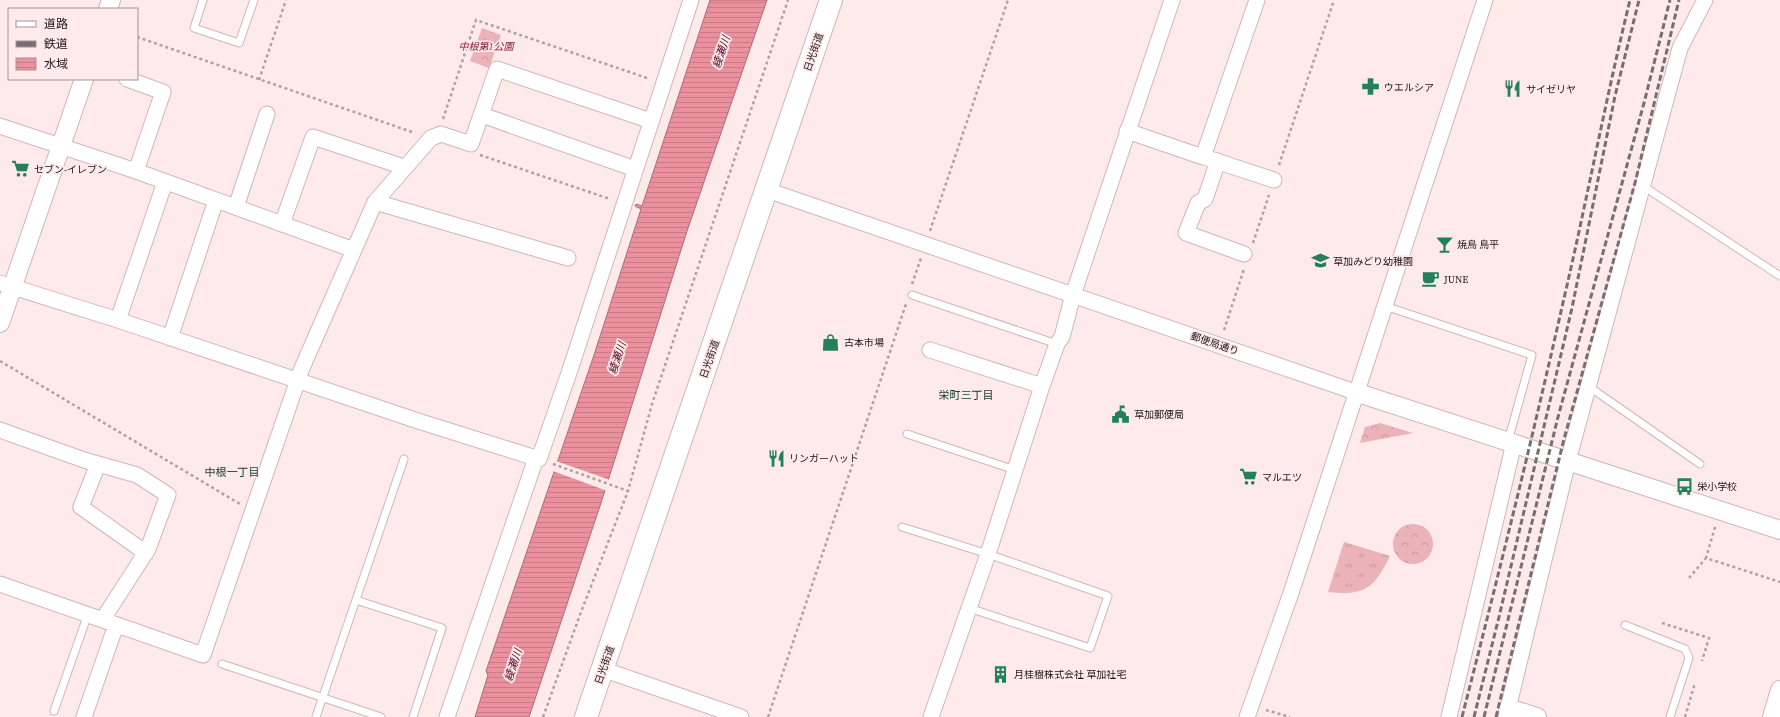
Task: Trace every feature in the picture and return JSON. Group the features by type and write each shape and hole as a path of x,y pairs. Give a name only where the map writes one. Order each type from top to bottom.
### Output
{"main road":[{"name":"日光街道","path":"586,717 831,0"}],"street":[{"path":"6,285 118,320 418,421 539,459 570,370 690,0"},
{"path":"931,717 970,608 1042,386 1057,344 1062,337 1073,295 1172,0"},
{"path":"1203,156 1258,0"},
{"path":"1254,715 1291,593 1485,0"},
{"path":"1537,717 1507,712 1568,461 1680,48 1705,0"},
{"path":"0,584 204,655 297,380 375,202 404,167 431,138 441,134 471,144 497,69 651,121"},
{"path":"0,323 6,285 61,146 84,80"},
{"path":"130,80 163,92 136,171"},
{"path":"236,207 267,114"},
{"path":"482,115 634,169"},
{"path":"0,126 136,171 354,250"},
{"path":"1128,131 1274,180"},
{"path":"282,224 313,137 404,167"},
{"path":"1218,161 1205,198 1198,202 1186,233 1244,254"},
{"path":"118,320 165,182"},
{"name":"郵便局通り","path":"767,190 926,243 1356,392"},
{"path":"170,338 216,200"},
{"path":"375,202 568,258"},
{"path":"930,350 1042,386"},
{"path":"1356,392 1512,439 1568,461 1780,530"},
{"path":"0,430 98,464 137,475 168,495 146,553 110,622 84,717"},
{"path":"1449,717 1512,439"},
{"path":"446,717 536,458"},
{"path":"98,464 81,507 146,553"},
{"path":"602,669 740,717"},
{"path":"1772,717 1780,690"}],"lane":[{"path":"203,0 194,28 239,43 254,0"},
{"path":"1643,186 1780,276"},
{"path":"911,291 1057,344"},
{"path":"1385,306 1532,355 1512,439"},
{"path":"1588,386 1700,464"},
{"path":"907,434 1016,470"},
{"path":"316,717 404,459"},
{"path":"902,527 988,554 1108,596 1090,648 970,608"},
{"path":"356,600 442,628 413,717"},
{"path":"54,711 88,614"},
{"path":"1625,625 1685,649 1689,658 1670,717"},
{"path":"222,664 381,717"}],"path":[{"path":"259,80 286,0"},
{"path":"543,717 581,612 628,491 652,404 788,0"},
{"path":"911,291 1008,0"},
{"path":"138,37 431,138"},
{"path":"477,154 624,204"},
{"path":"768,717 906,303"},
{"path":"0,360 253,511"},
{"path":"552,464 628,491"},
{"path":"1689,578 1706,558 1717,522"},
{"path":"1706,558 1780,582"},
{"path":"1254,715 1290,717"}],"green space":[{"name":"中根第1公園","path":"482,28 501,35 489,68 470,61"},
{"path":"1380,423 1413,433 1360,443 1365,427"},
{"path":"1413,524 1421,526 1427,530 1431,536 1433,544 1431,552 1427,558 1421,562 1413,564 1405,562 1399,558 1395,552 1393,544 1395,536 1399,530 1405,526"},
{"path":"1344,542 1390,556 1379,576 1366,588 1351,593 1328,592"}],"water":[{"name":"綾瀬川","path":"710,0 767,0 687,231 600,506 529,717 475,717 488,675 486,671 594,355 641,209 635,206 636,204 642,206"}],"pier":[{"path":"556,461 610,480 607,491 553,471"}],"railway":[{"path":"1462,717 1538,410 1571,269 1630,0"},
{"path":"1474,717 1572,308 1615,96 1639,0"},
{"path":"1484,717 1558,417 1644,103 1670,0"},
{"path":"1496,717 1564,439 1635,183 1679,0"}],"place":[{"name":"ウエルシア","path":"1371,87"},
{"name":"サイゼリヤ","path":"1513,89"},
{"name":"セブン-イレブン","path":"21,169"},
{"name":"焼鳥 鳥平","path":"1444,244"},
{"name":"草加みどり幼稚園","path":"1320,261"},
{"name":"JUNE","path":"1431,279"},
{"name":"古本市場","path":"831,342"},
{"name":"草加郵便局","path":"1121,414"},
{"name":"リンガーハット","path":"776,458"},
{"name":"マルエツ","path":"1249,477"},
{"name":"栄小学校","path":"1684,486"},
{"name":"月桂樹株式会社 草加社宅","path":"1001,674"}],"district":[{"name":"栄町三丁目","path":"966,395"},
{"name":"中根一丁目","path":"232,472"}]}
